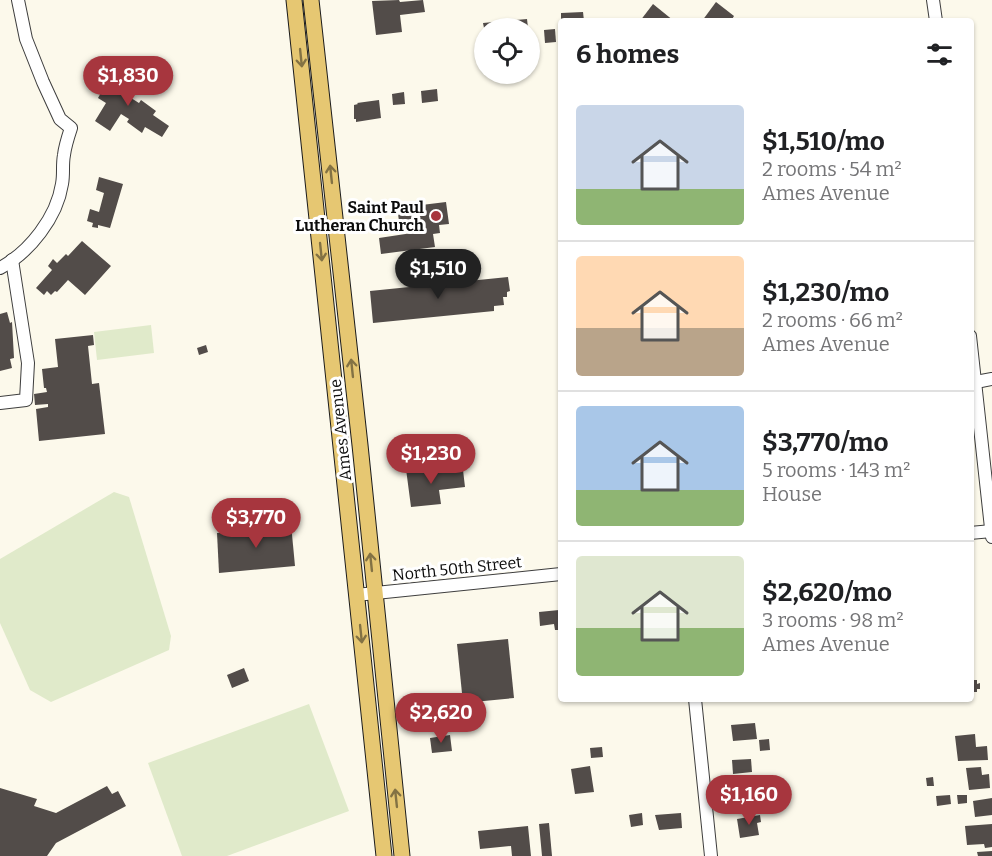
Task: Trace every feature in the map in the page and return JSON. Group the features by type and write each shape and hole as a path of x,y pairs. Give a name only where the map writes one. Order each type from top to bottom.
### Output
{"main road":[{"name":"Ames Avenue","path":"294,0 384,856"},
{"name":"Ames Avenue","path":"311,0 402,856"}],"street":[{"path":"0,268 32,243 54,211 62,184 64,153 71,128 60,118 43,82 26,39 18,0"},
{"path":"933,0 936,18"},
{"path":"0,403 26,400 28,363 12,260"},
{"path":"974,367 992,537"},
{"path":"976,382 992,379"},
{"path":"974,533 992,531"},
{"name":"North 50th Street","path":"356,595 558,574"},
{"path":"695,702 711,856"}],"green space":[{"path":"151,325 154,353 97,360 94,332"},
{"path":"114,492 129,497 171,636 169,650 51,702 30,690 0,623 0,559"},
{"path":"309,704 349,811 227,856 182,856 148,763"}],"building":[{"path":"399,0 400,2 423,0 425,12 400,15 402,32 376,35 372,1"},
{"path":"716,2 734,16 733,18 704,18"},
{"path":"653,4 670,18 642,18"},
{"path":"583,12 584,18 561,18 561,13"},
{"path":"555,29 556,42 545,43 544,30"},
{"path":"128,71 143,82 131,98 139,103 141,100 156,111 153,115 169,126 162,137 145,127 142,133 127,122 129,119 121,114 110,131 95,121 106,103 98,98 107,82 116,89"},
{"path":"437,89 438,101 422,103 421,91"},
{"path":"404,92 405,104 393,105 392,94"},
{"path":"379,100 381,118 356,122 354,105"},
{"path":"99,177 123,184 110,228 98,225 98,228 92,227 93,223 87,221 90,209 99,212 104,193 96,190"},
{"path":"446,202 449,224 439,225 440,233 433,234 435,247 381,254 379,238 412,233 411,226 400,227 397,208"},
{"path":"82,241 111,266 85,295 68,280 57,292 51,295 47,291 44,295 36,288 52,270 48,266 53,259 57,263 66,254 68,256"},
{"path":"508,277 510,291 507,292 507,297 503,297 504,305 494,306 494,311 373,323 370,291"},
{"path":"7,312 10,323 12,322 14,358 10,359 12,368 0,371 0,314"},
{"path":"93,335 94,345 88,346 92,384 99,383 105,434 39,441 36,409 48,407 48,404 35,405 34,394 47,392 44,388 42,369 58,367 55,339"},
{"path":"206,345 208,352 199,355 197,348"},
{"path":"437,466 438,473 463,470 465,487 439,490 441,504 411,507 406,469"},
{"path":"291,524 295,566 219,573 217,533"},
{"path":"558,610 558,630 555,630 554,624 540,626 539,612"},
{"path":"508,639 514,698 463,703 457,644"},
{"path":"244,668 249,681 232,688 227,675"},
{"path":"974,680 977,680 977,684 980,683 980,689 977,689 977,692 974,692"},
{"path":"755,723 757,739 733,741 731,725"},
{"path":"975,734 976,747 987,746 988,760 958,761 955,736"},
{"path":"450,735 452,751 432,753 430,738"},
{"path":"769,739 770,750 760,751 759,740"},
{"path":"602,747 603,757 591,758 590,748"},
{"path":"751,759 752,772 733,774 732,760"},
{"path":"590,766 594,792 575,794 571,769"},
{"path":"981,767 982,775 989,774 990,788 969,790 966,768"},
{"path":"933,777 934,786 927,786 926,778"},
{"path":"107,786 112,794 118,791 126,806 56,843 47,856 0,856 0,788 37,799 34,806 56,813"},
{"path":"753,791 755,804 737,806 736,793"},
{"path":"950,795 951,804 937,806 936,796"},
{"path":"957,795 967,795 967,803 958,804"},
{"path":"992,798 992,815 975,817 973,801"},
{"path":"642,813 643,825 631,827 629,815"},
{"path":"681,813 682,828 659,830 655,815"},
{"path":"760,815 761,822 757,823 759,835 740,838 737,819"},
{"path":"549,823 552,856 542,856 539,824"},
{"path":"992,824 992,847 985,848 984,844 967,845 965,826"},
{"path":"528,826 531,856 512,856 511,846 480,849 478,831"},
{"path":"992,851 992,856 978,856 977,852"}],"place":[{"name":"Saint Paul Lutheran Church","path":"436,216"}]}
